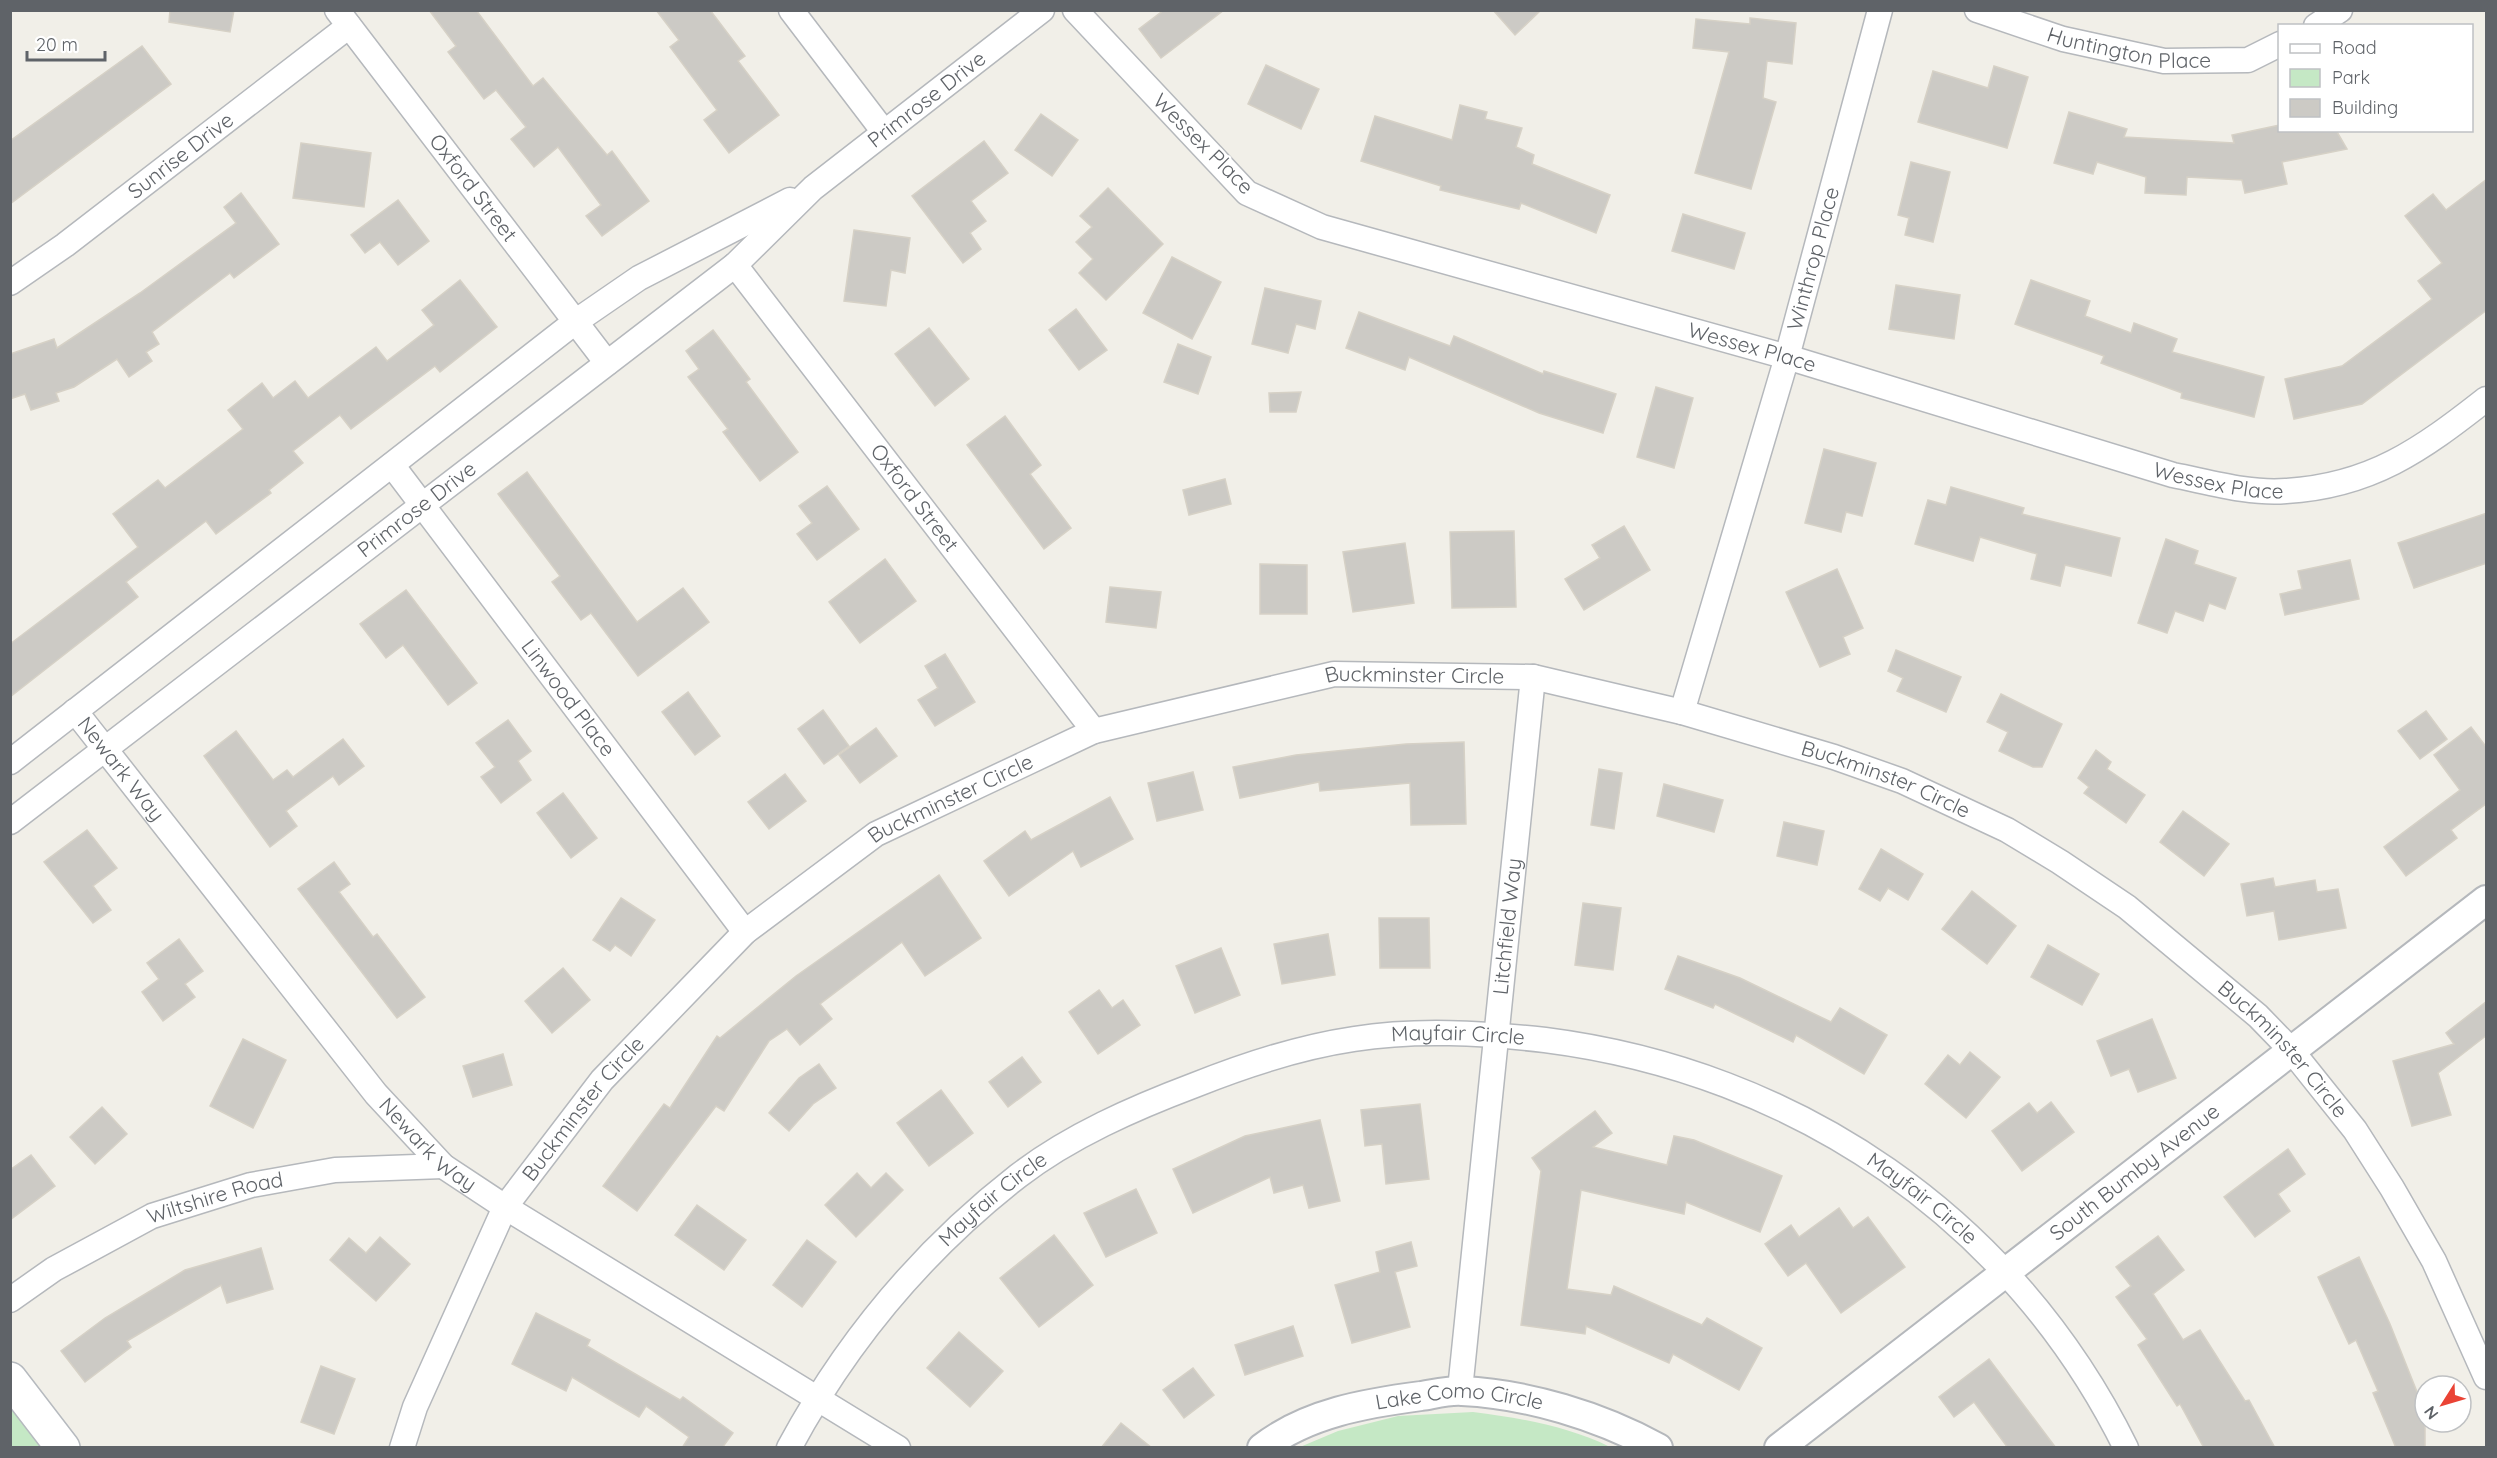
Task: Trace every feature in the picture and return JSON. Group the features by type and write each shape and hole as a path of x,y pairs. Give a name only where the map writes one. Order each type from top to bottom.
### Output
{"main road":[{"path":"10,1379 63,1448"}],"street":[{"path":"791,10 884,132"},
{"name":"Primrose Drive","path":"10,822 735,265 813,188 1042,10"},
{"name":"Wessex Place","path":"1075,10 1247,193 1322,227 1787,357 2172,475 2230,487 2284,492 2344,484 2394,464 2440,435 2487,399"},
{"name":"Winthrop Place","path":"1682,712 1787,357 1880,10"},
{"name":"Huntington Place","path":"1977,10 2063,39 2164,61 2248,60 2278,45"},
{"path":"2319,24 2340,10"},
{"name":"Sunrise Drive","path":"10,283 65,245 343,18"},
{"name":"Oxford Street","path":"343,18 607,363"},
{"name":"Primrose Drive","path":"10,762 575,322 639,278 813,188"},
{"name":"Oxford Street","path":"735,265 1094,731"},
{"name":"Linwood Place","path":"392,465 745,932"},
{"name":"Buckminster Circle","path":"402,1448 415,1407 505,1207 602,1080 745,932 876,834 1094,731 1334,674 1533,677 1682,712 1834,757 1902,782 2007,830 2127,908 2258,1016 2291,1050 2355,1130 2392,1188 2479,1338 2487,1377"},
{"name":"Litchfield Way","path":"1460,1390 1533,677"},
{"name":"Newark Way","path":"75,711 376,1094 443,1166 505,1207 898,1448"},
{"name":"South Bumby Avenue","path":"1782,1447 2487,900"},
{"name":"Mayfair Circle","path":"789,1448 816,1399 884,1305 943,1239 1020,1174 1063,1146 1149,1102 1244,1066 1353,1039 1424,1033 1497,1034 1597,1047 1656,1060 1724,1083 1837,1138 1900,1178 1973,1238 2007,1273 2068,1348 2126,1448"},
{"name":"Wiltshire Road","path":"10,1300 54,1269 152,1216 251,1185 335,1170 443,1166"},
{"name":"Lake Como Circle","path":"1262,1448 1315,1419 1369,1403 1460,1390 1568,1410 1625,1430 1658,1448"}],"green space":[{"path":"11,1404 44,1447 11,1447"},
{"path":"1473,1412 1543,1424 1610,1447 1300,1447 1338,1431 1398,1416"}],"building":[{"path":"170,10 234,10 230,32 169,22"},
{"path":"429,10 476,10 533,86 543,78 607,155 612,151 649,201 602,236 586,216 601,205 558,147 534,167 511,139 526,127 496,90 484,99 448,52 456,46"},
{"path":"656,10 710,10 745,56 738,61 779,115 729,153 704,120 717,110 670,47 679,40"},
{"path":"1164,10 1224,10 1161,58 1139,29"},
{"path":"1493,10 1541,10 1515,35"},
{"path":"1750,18 1796,23 1792,64 1767,61 1763,98 1776,102 1751,189 1695,173 1729,52 1693,48 1696,19 1750,24"},
{"path":"142,46 171,84 10,204 10,141"},
{"path":"1266,65 1319,89 1301,129 1248,104"},
{"path":"1994,66 2028,77 2007,148 1918,122 1933,71 1988,88"},
{"path":"1460,105 1487,112 1485,119 1522,128 1516,147 1534,155 1532,164 1610,195 1596,233 1521,203 1519,209 1440,190 1441,186 1361,161 1375,116 1452,140"},
{"path":"2069,112 2127,129 2124,137 2234,143 2232,135 2278,125 2278,132 2337,132 2347,149 2282,162 2287,184 2245,193 2242,180 2187,177 2186,195 2145,193 2146,177 2097,162 2093,174 2054,163"},
{"path":"1041,114 1078,140 1052,176 1015,150"},
{"path":"984,141 1008,173 971,201 986,221 970,233 981,249 963,263 912,196"},
{"path":"301,143 371,153 364,207 293,198"},
{"path":"1911,162 1950,172 1933,242 1905,235 1909,218 1898,215"},
{"path":"2487,179 2487,310 2362,404 2294,419 2285,379 2342,366 2432,299 2418,281 2442,263 2405,216 2433,194 2446,210"},
{"path":"1108,188 1163,244 1106,300 1079,273 1093,259 1076,242 1092,227 1080,216"},
{"path":"241,193 279,244 234,278 230,273 152,332 159,344 146,352 152,361 129,377 117,359 74,387 56,393 59,401 31,410 25,394 10,399 10,354 54,339 57,348 140,293 236,223 224,207"},
{"path":"398,200 429,241 398,265 380,242 365,253 351,235"},
{"path":"1683,214 1745,233 1734,269 1672,251"},
{"path":"854,230 910,238 905,273 891,270 886,306 844,301"},
{"path":"1172,257 1221,282 1192,339 1143,313"},
{"path":"460,280 497,327 440,372 435,366 351,429 340,415 293,451 303,463 269,490 271,493 216,534 206,521 126,582 138,597 10,697 10,644 138,547 113,514 158,480 165,488 243,429 228,410 262,383 273,398 295,381 308,398 376,347 387,361 434,325 422,310"},
{"path":"2031,280 2090,301 2085,316 2131,333 2134,323 2177,339 2172,352 2264,377 2254,417 2181,398 2182,393 2101,363 2104,356 2015,324"},
{"path":"1896,285 1960,295 1954,339 1889,329"},
{"path":"1265,288 1321,301 1315,329 1296,324 1288,353 1252,344"},
{"path":"1076,309 1107,350 1079,370 1049,330"},
{"path":"1359,312 1450,346 1454,336 1543,374 1544,371 1616,394 1603,433 1539,413 1409,357 1405,370 1346,348"},
{"path":"929,328 969,379 935,406 895,354"},
{"path":"713,330 750,379 746,382 798,452 760,481 723,432 728,429 688,377 699,369 686,351"},
{"path":"1178,344 1211,357 1198,394 1164,382"},
{"path":"1656,387 1693,398 1674,468 1637,457"},
{"path":"1301,392 1296,412 1270,412 1269,393"},
{"path":"1005,416 1041,465 1030,474 1071,528 1044,549 967,445"},
{"path":"1824,449 1876,463 1862,516 1846,512 1841,532 1805,523"},
{"path":"527,472 637,622 683,588 709,622 638,676 591,613 581,620 552,582 560,576 498,494"},
{"path":"1225,479 1231,504 1189,515 1183,490"},
{"path":"827,486 859,529 817,560 797,534 812,523 799,506"},
{"path":"1951,487 2024,508 2022,514 2120,538 2111,576 2065,565 2060,586 2031,579 2037,554 1980,537 1973,561 1915,544 1928,500 1946,505"},
{"path":"2487,513 2487,563 2414,588 2398,543"},
{"path":"1624,526 1650,570 1584,610 1565,579 1600,558 1592,545"},
{"path":"1514,531 1516,607 1452,608 1450,532"},
{"path":"2166,539 2198,551 2194,564 2236,578 2225,609 2209,603 2203,621 2175,611 2167,633 2138,623"},
{"path":"1405,543 1414,603 1353,612 1343,552"},
{"path":"885,559 916,601 860,643 829,602"},
{"path":"2350,560 2359,599 2285,615 2280,594 2302,589 2298,571"},
{"path":"1260,564 1307,565 1307,614 1260,614"},
{"path":"1837,569 1863,628 1843,637 1850,654 1820,667 1786,592"},
{"path":"1110,587 1161,592 1156,628 1106,622"},
{"path":"406,590 477,683 448,705 403,645 386,658 360,624"},
{"path":"1896,650 1961,677 1946,712 1897,691 1903,678 1888,671"},
{"path":"945,654 975,702 935,726 918,700 938,688 925,666"},
{"path":"688,692 720,736 695,755 662,712"},
{"path":"2001,694 2062,724 2042,767 2033,767 1999,751 2008,732 1987,722"},
{"path":"823,710 849,746 824,764 798,729"},
{"path":"2426,711 2447,739 2420,759 2398,731"},
{"path":"508,720 531,751 518,761 531,780 501,803 481,777 495,767 476,743"},
{"path":"2471,727 2487,748 2487,803 2451,830 2457,838 2406,876 2384,847 2460,790 2434,755"},
{"path":"876,728 897,756 860,783 839,755"},
{"path":"236,731 273,780 287,770 293,777 343,739 364,766 339,785 333,776 286,811 297,826 270,847 204,756"},
{"path":"1464,742 1466,824 1411,825 1410,783 1320,791 1319,782 1240,798 1233,767 1296,755 1406,744"},
{"path":"2096,750 2111,762 2107,769 2145,795 2126,823 2084,793 2089,787 2078,778"},
{"path":"1599,769 1622,773 1614,829 1591,825"},
{"path":"1193,772 1203,810 1157,821 1148,783"},
{"path":"785,774 806,801 769,829 748,802"},
{"path":"1664,784 1723,800 1714,832 1657,816"},
{"path":"563,793 597,838 571,858 537,813"},
{"path":"1110,797 1133,839 1081,867 1073,851 1009,896 984,861 1025,831 1031,840"},
{"path":"2183,811 2229,844 2204,876 2160,842"},
{"path":"1784,822 1824,831 1817,865 1777,856"},
{"path":"87,830 117,868 93,886 111,910 93,923 44,862"},
{"path":"1881,849 1923,874 1908,900 1888,888 1880,901 1859,889"},
{"path":"334,862 350,884 339,892 373,937 377,934 425,997 397,1018 298,889"},
{"path":"939,875 981,938 925,976 902,942 820,1004 832,1019 800,1045 787,1029 769,1041 724,1111 716,1106 637,1211 603,1186 664,1104 670,1108 717,1036 720,1038 796,976"},
{"path":"2273,878 2275,887 2315,880 2317,892 2338,889 2346,928 2279,940 2274,911 2247,916 2241,884"},
{"path":"1972,891 2016,926 1987,964 1942,929"},
{"path":"621,898 655,920 631,956 615,945 610,951 593,940"},
{"path":"1583,903 1621,908 1613,970 1575,965"},
{"path":"1379,918 1429,918 1430,968 1380,968"},
{"path":"1328,934 1335,975 1282,984 1274,944"},
{"path":"179,939 203,971 185,984 195,997 163,1021 142,992 159,979 147,963"},
{"path":"2048,945 2099,974 2082,1005 2031,977"},
{"path":"1221,948 1240,995 1195,1013 1176,966"},
{"path":"1678,956 1740,978 1831,1022 1840,1008 1887,1035 1864,1074 1796,1035 1793,1042 1715,1004 1713,1008 1665,989"},
{"path":"563,968 590,1000 552,1033 525,1001"},
{"path":"1099,990 1112,1008 1123,1000 1140,1025 1098,1054 1069,1012"},
{"path":"2487,1001 2487,1035 2438,1073 2451,1115 2412,1126 2393,1061 2454,1044 2446,1033"},
{"path":"2152,1019 2176,1078 2138,1092 2129,1069 2111,1076 2097,1041"},
{"path":"243,1039 286,1060 253,1128 210,1106"},
{"path":"1970,1052 2000,1077 1966,1118 1925,1084 1948,1055 1960,1065"},
{"path":"503,1054 512,1085 473,1097 463,1066"},
{"path":"1022,1057 1041,1082 1008,1107 989,1082"},
{"path":"819,1064 836,1088 813,1104 789,1131 769,1113 799,1078"},
{"path":"941,1090 973,1133 929,1166 897,1123"},
{"path":"2051,1102 2074,1132 2022,1171 1992,1131 2029,1103 2037,1113"},
{"path":"1420,1104 1429,1179 1386,1184 1382,1144 1365,1146 1361,1110"},
{"path":"102,1107 127,1134 95,1164 70,1137"},
{"path":"1595,1111 1612,1133 1593,1147 1667,1165 1674,1136 1694,1140 1782,1176 1760,1232 1686,1202 1684,1214 1581,1190 1567,1289 1611,1295 1614,1286 1702,1325 1707,1318 1762,1348 1739,1390 1673,1354 1669,1363 1586,1326 1585,1334 1521,1325 1541,1171 1532,1158"},
{"path":"1320,1120 1340,1201 1309,1208 1303,1185 1274,1193 1270,1177 1193,1213 1173,1169 1245,1136"},
{"path":"2288,1149 2305,1174 2278,1194 2290,1211 2255,1237 2224,1197"},
{"path":"31,1155 55,1186 10,1220 10,1170"},
{"path":"857,1173 871,1188 886,1173 903,1190 856,1237 825,1205"},
{"path":"1136,1189 1157,1233 1106,1257 1084,1213"},
{"path":"697,1205 746,1240 724,1270 675,1235"},
{"path":"1839,1208 1853,1228 1868,1217 1905,1267 1841,1313 1806,1263 1788,1276 1765,1244 1791,1225 1799,1237"},
{"path":"1054,1235 1093,1285 1039,1327 1000,1278"},
{"path":"2158,1236 2184,1270 2153,1294 2183,1340 2200,1330 2245,1401 2249,1400 2275,1448 2204,1448 2180,1404 2177,1406 2138,1345 2147,1339 2116,1297 2131,1286 2116,1267"},
{"path":"380,1237 410,1264 376,1301 330,1260 349,1238 366,1253"},
{"path":"807,1240 836,1262 802,1307 773,1285"},
{"path":"1411,1242 1417,1266 1395,1272 1410,1327 1352,1343 1335,1285 1380,1272 1376,1252"},
{"path":"261,1248 273,1289 227,1303 221,1285 127,1341 131,1347 85,1382 61,1351 105,1318 185,1270"},
{"path":"2359,1257 2390,1324 2413,1382 2413,1434 2425,1434 2425,1448 2396,1448 2373,1393 2378,1391 2356,1340 2349,1344 2318,1277"},
{"path":"536,1313 590,1340 587,1346 680,1400 683,1397 733,1433 722,1448 682,1448 689,1437 646,1406 639,1417 572,1377 566,1391 512,1364"},
{"path":"1293,1326 1303,1356 1245,1375 1235,1345"},
{"path":"959,1332 1003,1371 970,1407 927,1368"},
{"path":"1989,1359 2056,1448 2008,1448 1974,1402 1954,1417 1939,1397"},
{"path":"321,1366 355,1379 334,1434 301,1422"},
{"path":"1193,1368 1214,1395 1184,1418 1163,1390"},
{"path":"1121,1423 1152,1448 1101,1448"}]}
